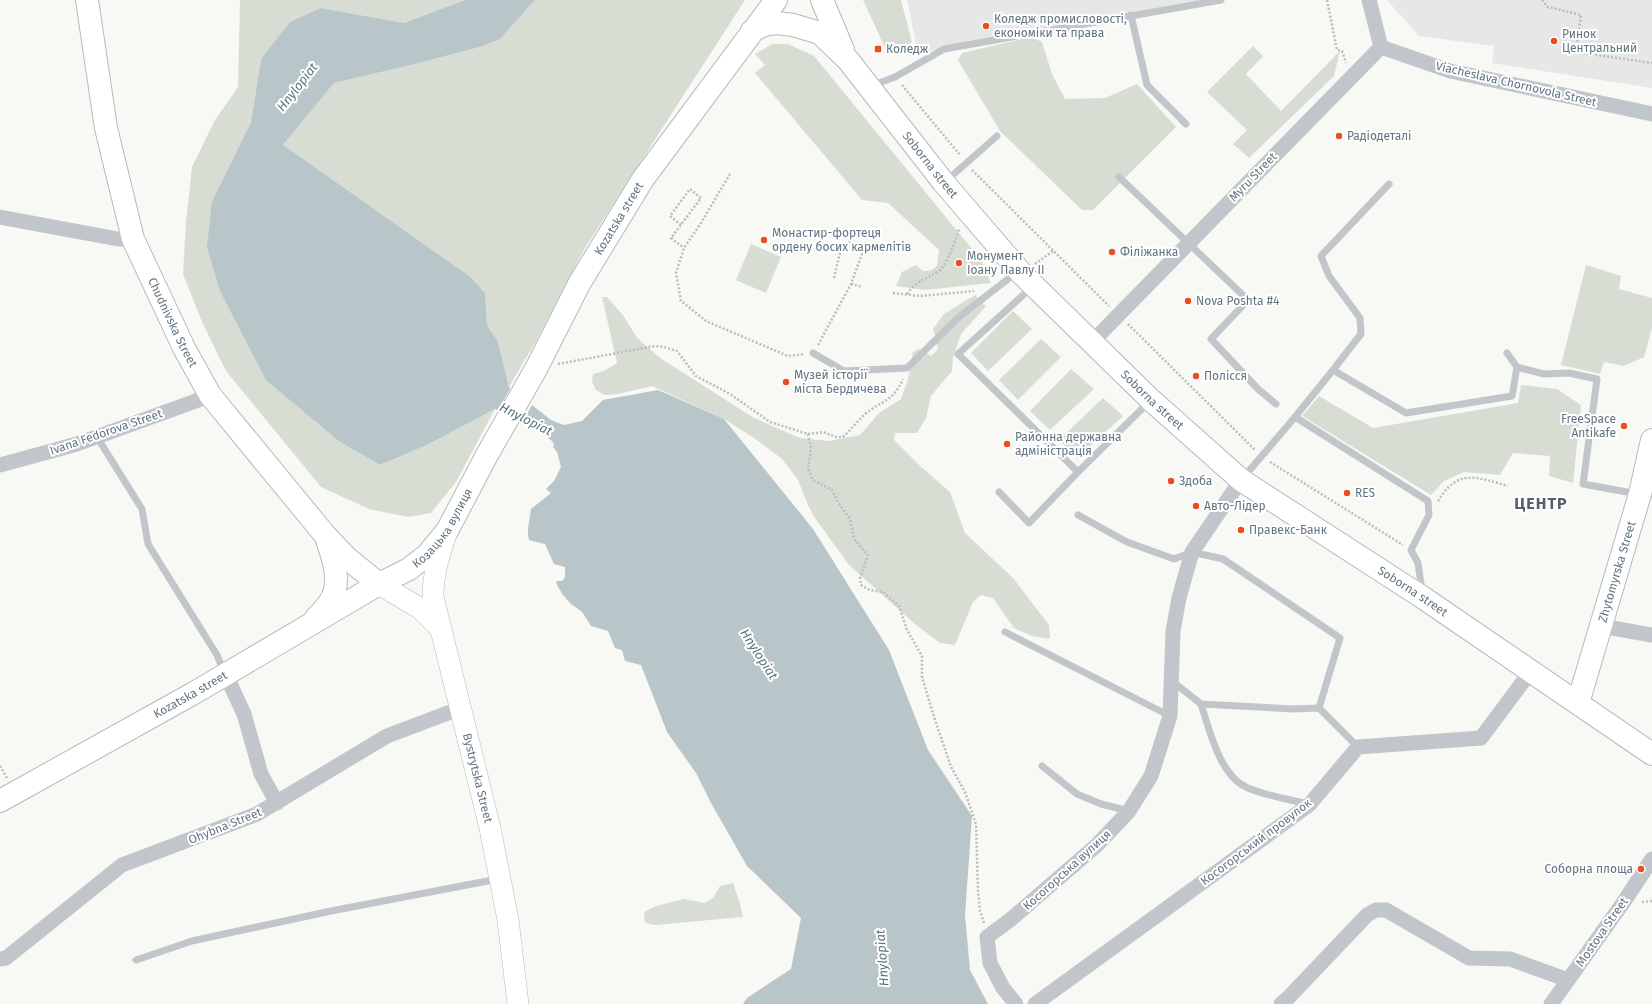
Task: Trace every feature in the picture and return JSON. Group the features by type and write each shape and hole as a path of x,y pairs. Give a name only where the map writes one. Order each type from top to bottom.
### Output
{"main road":[{"name":"Chudnivska Street","path":"87,0 106,128 133,239 184,348 210,394 325,535 347,558 379,584"},
{"name":"Kozatska street","path":"488,453 546,367 579,284 643,179 776,0"},
{"name":"Soborna street","path":"822,0 848,60 944,184 1091,342 1150,400 1241,480 1422,597 1578,703"},
{"path":"752,32 764,25 777,23 809,28 820,33 848,60"},
{"name":"Zhytomyrska Street","path":"1578,703 1640,494 1652,440"},
{"name":"Козацька вулиця","path":"379,584 409,569 421,560 447,531 488,453"},
{"path":"305,628 325,609 334,592 336,581 333,556 325,535"},
{"name":"Kozatska street","path":"0,801 226,674 379,584"},
{"path":"1578,703 1652,754"}],"street":[{"path":"1369,0 1382,47"},
{"name":"Viacheslava Chornovola Street","path":"1382,47 1450,71 1652,114"},
{"name":"Myru Street","path":"1091,342 1382,47"},
{"path":"0,217 118,239 133,239"},
{"name":"Ivana Fedorova Street","path":"0,465 78,444 193,402 210,394"},
{"name":"Косогорська вулиця","path":"987,937 1010,920 1097,845 1129,811 1151,776 1170,716 1173,631 1179,598 1192,552 1241,480"},
{"path":"440,628 433,597 433,583 436,561 447,531"},
{"name":"Bystrytska Street","path":"379,584 421,608 440,628 490,828 508,920 518,1004"},
{"path":"1601,626 1652,635"},
{"path":"1358,747 1481,738 1531,671"},
{"path":"226,674 244,714 261,774 277,803"},
{"name":"Ohybna Street","path":"0,959 6,958 122,865 257,814 387,736 461,708"},
{"name":"Косогорський провулок","path":"1035,1004 1309,805 1358,747"},
{"name":"Mostova Street","path":"1551,1004 1623,903 1652,859"},
{"path":"1281,1004 1289,998 1367,915 1376,910 1386,910 1469,958 1510,959 1568,980"},
{"path":"987,937 990,963 1003,988 1016,1004"}],"lane":[{"path":"868,87 895,77 944,48 1221,0"},
{"path":"1131,16 1147,85 1186,124"},
{"path":"944,184 997,136"},
{"path":"1119,177 1248,300 1211,339 1258,389 1276,404"},
{"path":"1241,480 1295,417 1361,334 1360,318 1329,276 1321,256 1389,184"},
{"path":"814,353 844,371 907,368 959,317 1029,274"},
{"path":"1029,274 958,354 1078,472"},
{"path":"1507,353 1517,368 1544,374 1569,373 1596,379 1583,484 1640,494"},
{"path":"1333,370 1406,413 1512,396 1517,368"},
{"path":"998,492 1029,523 1150,400"},
{"path":"1295,417 1428,502 1429,515 1411,550 1418,563 1422,597"},
{"path":"98,437 142,509 148,544 217,655 226,674"},
{"path":"1078,515 1127,542 1174,559 1192,552 1223,559 1340,638 1319,708"},
{"path":"1005,632 1075,666 1170,716"},
{"path":"1172,681 1201,704 1218,757 1234,778 1246,788 1309,805"},
{"path":"1201,704 1294,710 1319,708 1358,747"},
{"path":"1042,766 1077,794 1101,804 1129,811"},
{"path":"136,960 200,940 330,911 500,879"}],"path":[{"path":"1542,0 1548,7 1581,15 1576,52 1652,63"},
{"path":"895,77 975,174 1112,310"},
{"path":"730,174 701,223 684,248 676,273 681,301 706,321 788,356 814,353 851,284 867,240"},
{"path":"681,225 670,216 690,189 701,198 681,225 671,238 684,248"},
{"path":"907,294 914,285 941,270 954,246 961,224"},
{"path":"834,278 840,248 855,238"},
{"path":"824,244 840,248"},
{"path":"1029,274 1053,251"},
{"path":"851,284 862,287"},
{"path":"893,293 920,296 976,291"},
{"path":"1128,323 1261,456 1411,550"},
{"path":"546,367 655,346 664,347 677,351 696,376 730,394 770,422 808,434 824,432 836,437 843,437 865,414 890,398 899,388 907,368"},
{"path":"808,434 811,448 808,468 813,480 832,490 838,502 850,519 854,538 868,555 860,578 861,585 870,590 883,592 899,606 907,630 922,656 922,677 934,717 951,767 965,792 976,824 978,892 980,911 987,937"},
{"path":"1429,515 1444,490 1457,480 1473,477 1508,486"}],"shaded area":[{"path":"240,0 465,0 404,23 321,8 261,59 251,122 212,201 340,442 380,465 427,445 495,409 456,482 431,513 408,517 369,509 321,487 226,371 203,324 183,274 186,222 192,167 215,120 238,87"},
{"path":"535,0 745,0 585,248 536,341 509,387 498,342 487,325 485,293 283,145 334,83 480,47 500,39"},
{"path":"863,0 901,0 912,42 888,54"},
{"name":"Коледж промисловості, економіки та права","path":"907,0 1201,0 918,53"},
{"name":"Ринок Центральний","path":"1387,0 1652,0 1652,88 1492,63 1494,46 1419,36"},
{"path":"1031,37 1042,42 1052,74 1065,99 1105,98 1137,84 1176,127 1093,210 1082,210 1000,131 958,60 962,53"},
{"path":"772,44 788,44 814,56 981,260 991,283 925,290 896,286 902,272 916,265 923,271 930,271 937,266 939,250 888,203 862,200 755,73 765,65 755,54"},
{"path":"1253,46 1263,56 1246,74 1281,111 1340,51 1334,76 1249,158 1233,144 1247,130 1207,92"},
{"path":"751,244 781,257 766,293 736,280"},
{"path":"1586,265 1621,276 1619,289 1652,298 1652,328 1644,357 1624,366 1604,362 1600,374 1561,365"},
{"path":"975,295 986,306 961,334 953,358 952,371 931,396 926,418 917,433 895,433 894,440 919,465 950,492 965,533 1013,578 1049,625 1050,639 1032,636 1014,628 993,598 981,595 973,602 955,645 940,643 915,624 849,565 815,518 798,480 782,459 754,438 724,419 652,386 618,394 605,395 596,390 592,382 593,374 604,371 617,363 602,297 607,297 623,315 637,338 660,358 754,418 800,438 829,441 860,435 879,413 901,399 908,379 913,352 919,349 931,356 938,349 933,329 944,314"},
{"path":"1013,311 1032,329 988,371 971,353"},
{"path":"1041,339 1061,357 1018,400 999,380"},
{"path":"1071,369 1094,389 1050,430 1030,411"},
{"path":"1521,385 1557,389 1581,405 1573,483 1549,476 1550,456 1513,453 1500,475 1464,472 1444,481 1431,495 1302,416 1319,396 1373,428 1518,403"},
{"path":"1103,398 1123,416 1077,458 1059,440"},
{"path":"733,883 743,917 655,925 645,923 644,912 656,906 684,899 705,903 713,898 720,886"}],"water":[{"name":"Hnylopiat","path":"465,0 535,0 500,39 480,47 334,83 283,145 469,276 485,293 487,325 498,342 509,387 551,420 564,425 582,421 603,400 658,390 724,419 813,529 889,650 928,750 972,816 965,915 970,970 988,1004 743,1004 747,998 791,969 801,918 747,866 711,803 696,773 667,732 641,665 625,661 622,650 615,648 608,631 591,626 582,612 570,603 563,595 556,581 562,581 565,577 565,567 554,564 545,544 529,540 528,528 531,509 551,493 546,489 554,481 561,467 557,452 553,447 554,444 551,440 536,430 495,409 427,445 380,465 340,442 266,380 220,291 207,247 212,201 251,122 261,59 290,22 321,8 404,23"}],"pier":[{"path":"511,387 533,403 521,425 497,412"}],"place":[{"name":"Коледж промисловості, економіки та права","path":"986,26"},
{"name":"Ринок Центральний","path":"1554,41"},
{"name":"Коледж","path":"878,49"},
{"name":"Радіодеталі","path":"1339,136"},
{"name":"Монастир-фортеця ордену босих кармелітів","path":"764,240"},
{"name":"Філіжанка","path":"1112,252"},
{"name":"Монумент Іоану Павлу ІІ","path":"959,263"},
{"name":"Nova Poshta #4","path":"1188,301"},
{"name":"Полісся","path":"1196,376"},
{"name":"Музей історії міста Бердичева","path":"786,382"},
{"name":"FreeSpace Antikafe","path":"1624,426"},
{"name":"Районна державна адміністрація","path":"1007,444"},
{"name":"Здоба","path":"1171,481"},
{"name":"RES","path":"1347,493"},
{"name":"Авто-Лідер","path":"1196,506"},
{"name":"Правекс-Банк","path":"1241,530"},
{"name":"Соборна площа","path":"1641,869"}],"district":[{"name":"ЦЕНТР","path":"1541,503"}]}
